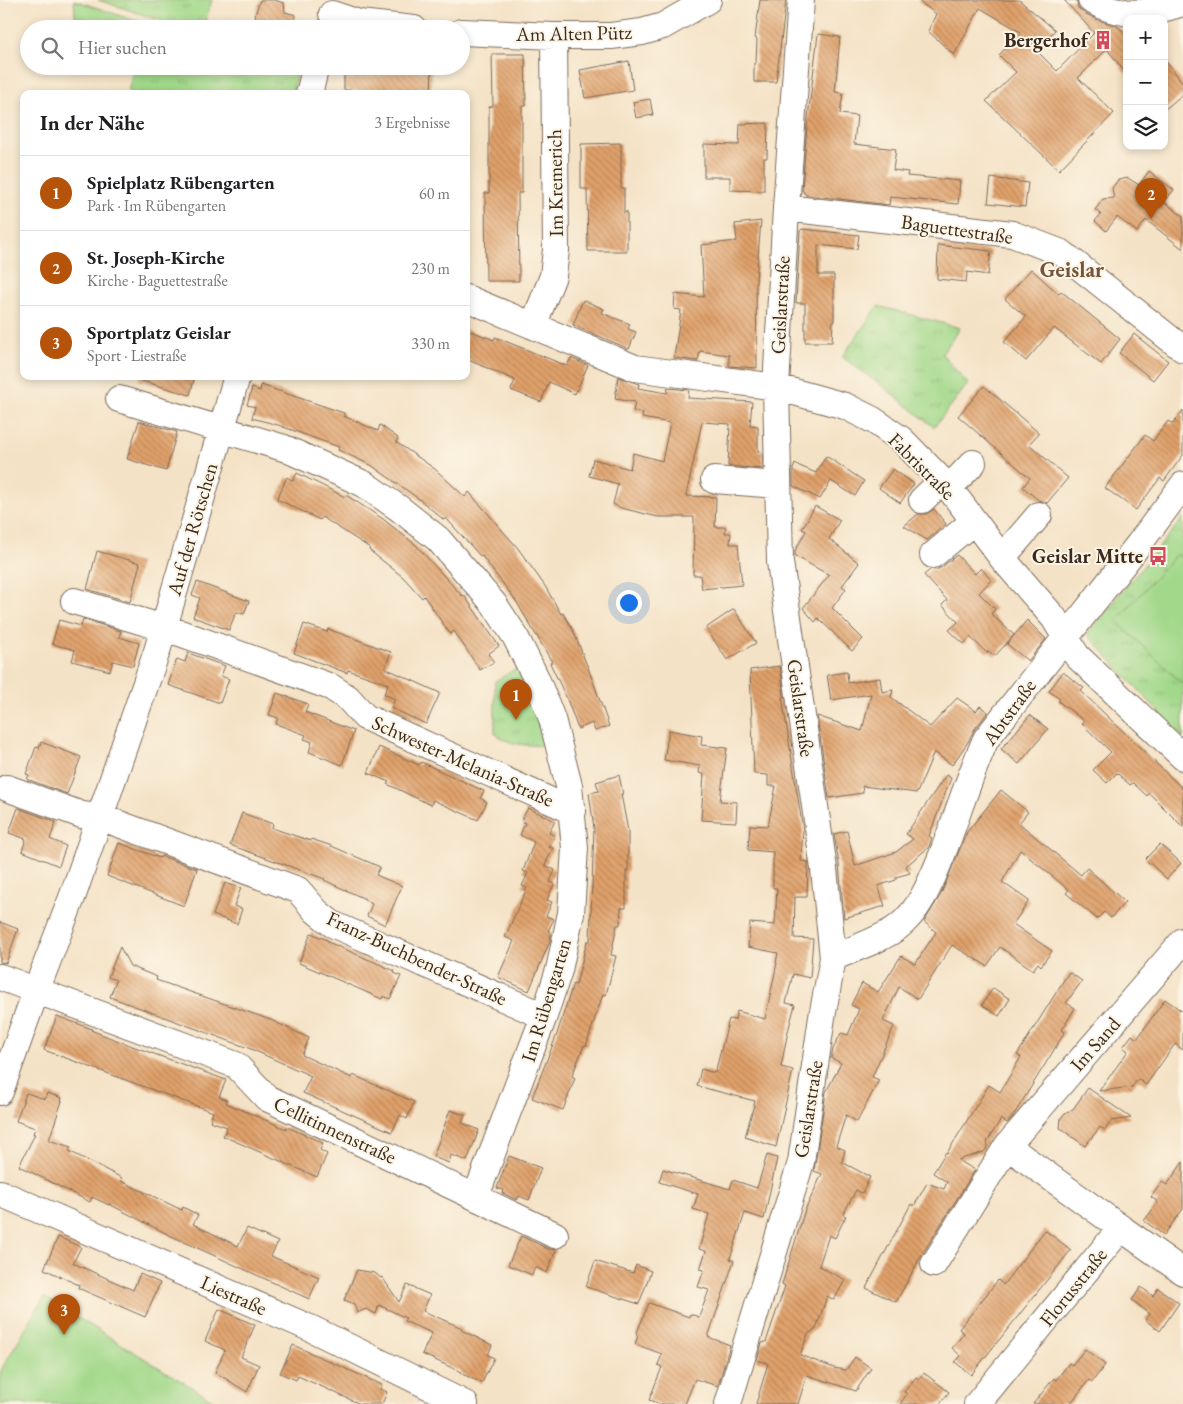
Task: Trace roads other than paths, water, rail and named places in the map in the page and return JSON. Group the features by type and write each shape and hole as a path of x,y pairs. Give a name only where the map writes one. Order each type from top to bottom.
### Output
{"street":[{"name":"Am Alten Pütz","path":"470,32 611,36 642,32 663,26 708,0"},
{"name":"Geislarstraße","path":"728,1404 801,1162 822,1018 833,958 824,869 780,562 776,387 786,208 801,0"},
{"path":"1091,0 1106,9 1139,14 1166,9 1183,3"},
{"path":"332,14 350,20"},
{"name":"Im Kremerich","path":"533,326 553,276 556,250 554,36"},
{"path":"310,90 314,75"},
{"name":"Baguettestraße","path":"786,208 1012,234 1062,253 1183,349"},
{"name":"Fabristraße","path":"470,300 635,368 776,387 845,406 873,420 902,440 945,484 1002,558 1054,618 1077,656 1183,757"},
{"name":"Auf der Rötschen","path":"0,1092 73,895 164,628 235,380"},
{"path":"119,399 220,430"},
{"name":"Im Rübengarten","path":"220,430 284,448 364,484 438,539 494,604 515,636 536,678 552,719 569,786 573,811 575,848 571,913 560,970 476,1196"},
{"path":"922,500 974,462"},
{"path":"714,480 778,485"},
{"name":"Abtstraße","path":"833,958 883,936 898,927 911,914 932,880 956,822 986,739 1183,485"},
{"path":"1002,558 1039,516"},
{"path":"933,555 974,521"},
{"path":"74,601 164,628"},
{"name":"Schwester-Melania-Straße","path":"164,628 331,687 341,692 360,714 371,720 573,811"},
{"path":"7,788 82,815 100,817"},
{"name":"Franz-Buchbender-Straße","path":"100,817 298,890 316,911 332,924 544,1016"},
{"name":"Im Sand","path":"934,1264 1007,1146 1183,941"},
{"path":"0,977 36,991"},
{"name":"Cellitinnenstraße","path":"36,991 236,1065 267,1098 555,1235"},
{"path":"1007,1146 1121,1228"},
{"name":"Liestraße","path":"0,1193 312,1329 436,1398 466,1404"},
{"name":"Florusstraße","path":"978,1404 1121,1228 1179,1261"}],"place":[{"name":"Bergerhof","path":"1103,40"},
{"name":"St. Joseph-Kirche","path":"1151,219"},
{"name":"Geislar Mitte","path":"1158,556"},
{"name":"Spielplatz Rübengarten","path":"516,720"},
{"name":"Sportplatz Geislar","path":"64,1335"}],"district":[{"name":"Geislar","path":"1072,269"}]}
